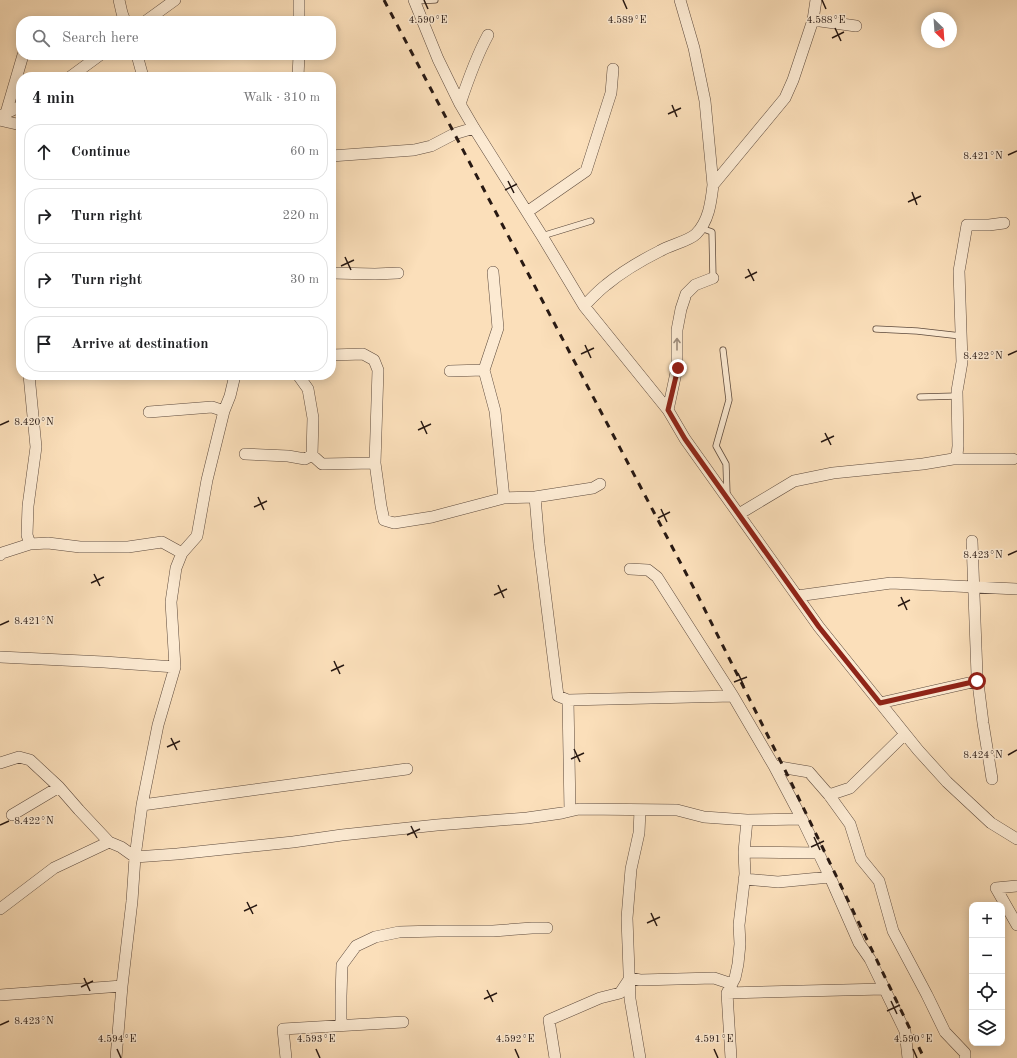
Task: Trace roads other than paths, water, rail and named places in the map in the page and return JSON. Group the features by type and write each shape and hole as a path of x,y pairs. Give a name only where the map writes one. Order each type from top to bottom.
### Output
{"street":[{"path":"119,0 123,16"},
{"path":"153,16 175,0"},
{"path":"299,0 299,16"},
{"path":"584,306 606,285 624,272 661,250 695,235 704,223 711,202 713,185 705,101 694,48 680,0"},
{"path":"713,185 785,98 793,80 813,20 816,0"},
{"path":"414,1 438,59 460,104 584,306 668,410 685,439 819,627 905,734 946,782 991,823 1017,839"},
{"path":"813,20 856,26"},
{"path":"460,104 472,68 488,35"},
{"path":"17,72 21,60"},
{"path":"77,72 93,60"},
{"path":"138,60 142,72"},
{"path":"298,60 298,72"},
{"path":"526,212 586,171 611,93 613,69"},
{"path":"2,116 16,75"},
{"path":"2,116 16,109"},
{"path":"2,116 16,123"},
{"path":"336,156 414,150 431,146 454,134 474,128"},
{"path":"953,459 957,454 958,446 957,391 962,362 960,271 967,225 1004,223"},
{"path":"492,272 498,328 484,370 495,411 504,498"},
{"path":"336,273 398,273"},
{"path":"668,410 678,368 677,330 681,309 686,294 695,286 713,278"},
{"path":"336,355 362,354 374,360 378,370 375,463 384,520 394,523 432,516 504,498 535,497 592,488 600,484"},
{"path":"450,371 484,370"},
{"path":"29,380 36,447 28,506 27,535 30,544"},
{"path":"116,1058 135,857 142,805 158,725 175,667 172,602 176,568 182,553 197,536 207,480 224,411 234,380"},
{"path":"302,380 308,389 313,418 312,455 322,464 375,463"},
{"path":"149,412 212,407 224,411"},
{"path":"245,454 288,456 305,459 312,455"},
{"path":"739,514 794,481 833,473 924,464 953,459 1013,459"},
{"path":"535,497 539,544 558,696 568,700 733,696"},
{"path":"972,541 977,681 992,779"},
{"path":"0,555 30,544 48,543 80,547 128,547 162,542 182,553"},
{"path":"630,569 648,570 657,577 733,696 774,766 830,877 858,943 870,959 905,1031 908,1058"},
{"path":"797,596 891,583 1017,589"},
{"path":"0,657 175,667"},
{"path":"880,703 977,681"},
{"path":"568,700 570,811"},
{"path":"829,795 850,788 905,734"},
{"path":"0,763 19,758 30,760 59,786 109,842 121,847 135,857 184,854 437,825 527,818 579,809 677,810 704,817 747,820 802,819"},
{"path":"774,766 809,772 829,795 850,824 861,859 879,881 893,931 945,1032 965,1053 965,1058"},
{"path":"142,805 407,769"},
{"path":"12,815 59,786"},
{"path":"640,810 639,833 631,869 627,918 630,999 640,1058"},
{"path":"731,1058 730,989 735,978 738,964 740,944 738,925 745,874 744,852 747,820"},
{"path":"0,909 54,868 109,842"},
{"path":"744,852 818,853"},
{"path":"744,879 778,882 830,877"},
{"path":"1017,886 996,888 1017,926"},
{"path":"341,1025 342,965 356,946 375,937 399,932 493,931 547,928"},
{"path":"630,978 640,980 714,978 730,989 884,989"},
{"path":"555,1058 549,1020 600,998 620,993 630,978"},
{"path":"0,994 122,986"},
{"path":"286,1058 283,1029 403,1022"}],"lane":[{"path":"414,1 435,0"},
{"path":"542,236 591,221"},
{"path":"701,228 712,232 713,278"},
{"path":"876,329 918,331 961,336"},
{"path":"723,350 729,400 716,446 726,464 727,497"},
{"path":"920,398 957,396"}],"railway":[{"path":"384,0 698,596 789,778 924,1058"}]}
